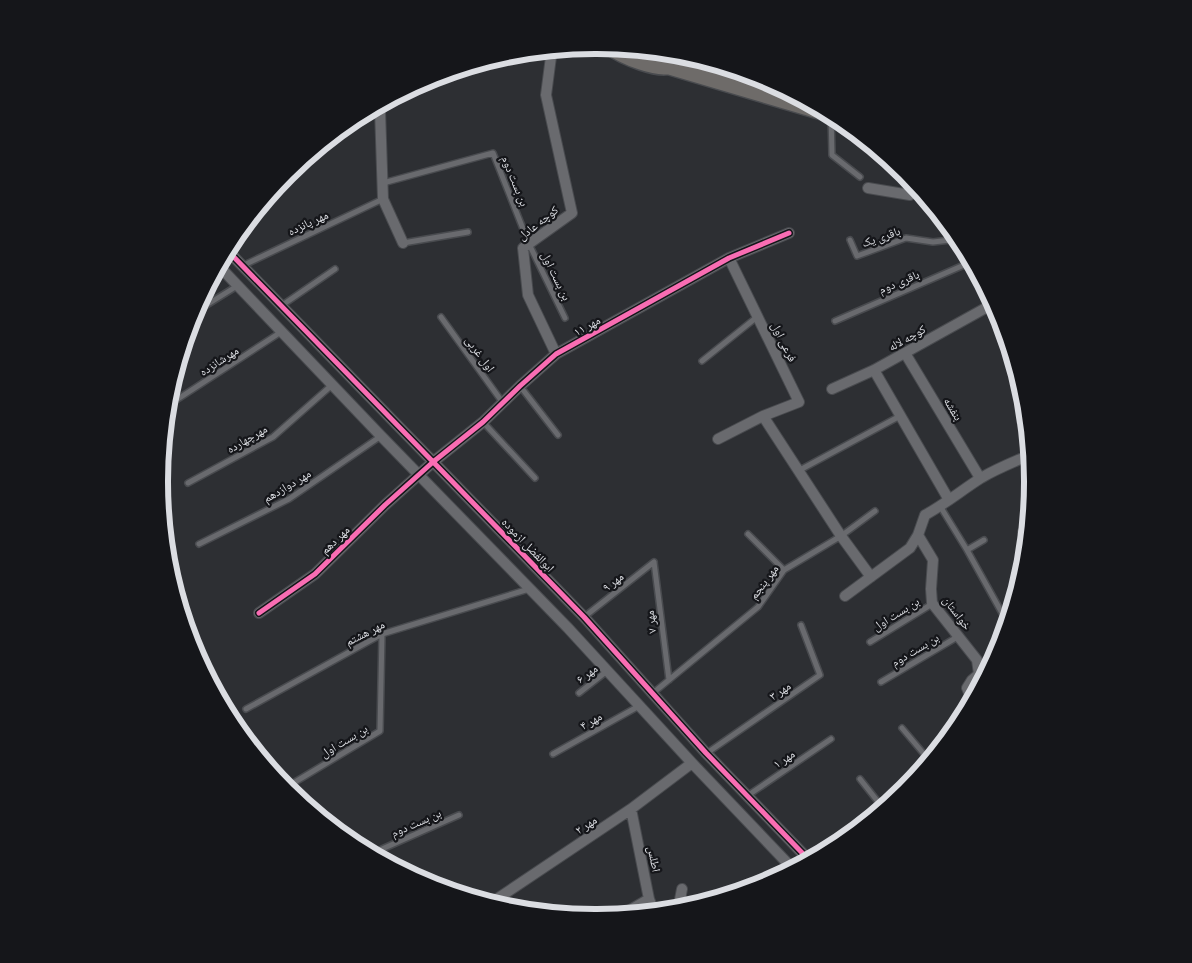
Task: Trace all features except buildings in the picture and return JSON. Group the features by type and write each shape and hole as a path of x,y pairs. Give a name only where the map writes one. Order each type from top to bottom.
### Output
{"main road":[{"path":"627,55 651,64 668,66 798,105"},
{"path":"668,66 676,61"}],"street":[{"name":"کوچه عادل","path":"551,56 546,94 572,213 523,248 528,295 556,354"},
{"path":"380,112 383,199 403,243"},
{"path":"868,188 910,195 912,193"},
{"name":"مهر ۱۱","path":"420,475 433,462 483,422 556,354 729,258 789,232"},
{"name":"ابوالفضل ازموده","path":"233,256 584,617 706,753 805,855"},
{"name":"فرعی اول","path":"718,439 763,416 799,402 729,258"},
{"path":"224,272 568,628 788,864"},
{"name":"کوچه لاله","path":"832,389 874,370 987,307"},
{"name":"بنفشه","path":"905,353 980,478"},
{"path":"874,370 949,500"},
{"path":"763,416 841,536 871,577"},
{"path":"845,596 910,548 918,535 925,515 980,478 1023,458"},
{"name":"مهر دهم","path":"259,613 315,574 385,505 420,475"},
{"name":"خواستان","path":"918,535 933,560 932,603 977,660 979,673"},
{"name":"خواستان","path":"968,691 967,688 978,675"},
{"name":"مهر ۲","path":"500,898 631,809 692,763"},
{"name":"اطلس","path":"631,809 652,906"},
{"path":"680,901 682,889"},
{"path":"635,907 649,899"}],"lane":[{"path":"830,123 832,155 860,177"},
{"name":"بن بست دوم","path":"383,183 493,153 529,244"},
{"name":"مهر پانزده","path":"242,266 383,199"},
{"path":"403,243 468,232"},
{"name":"باقری یک","path":"850,240 856,256 906,238 933,242 949,240"},
{"name":"بن بست اول","path":"529,244 565,318"},
{"name":"باقری دوم","path":"835,321 964,265"},
{"path":"282,306 335,269"},
{"path":"207,305 236,286"},
{"path":"702,361 758,316"},
{"name":"اول غربی","path":"440,317 503,403"},
{"name":"مهرشانزده","path":"176,400 282,332"},
{"name":"مهرچهارده","path":"188,483 273,437 333,385"},
{"path":"520,386 558,435"},
{"path":"798,470 900,415"},
{"path":"483,422 536,478"},
{"name":"مهر دوازدهم","path":"199,544 289,499 381,436"},
{"path":"940,506 1003,614"},
{"name":"مهر پنجم","path":"653,693 758,607 784,570 841,536 875,511"},
{"path":"748,534 784,570"},
{"path":"967,550 984,540"},
{"name":"مهر ۹","path":"584,617 654,562"},
{"name":"مهر ۷","path":"654,562 669,680"},
{"name":"مهر هشتم","path":"246,709 382,634 530,589"},
{"name":"بن بست اول","path":"870,642 932,603"},
{"name":"مهر ۳","path":"706,753 820,675 801,625"},
{"name":"بن بست اول","path":"293,783 380,731 382,634"},
{"name":"بن بست دوم","path":"881,682 959,636"},
{"name":"مهر ۶","path":"579,692 607,671"},
{"name":"مهر ۴","path":"554,754 639,705"},
{"path":"902,728 926,754"},
{"name":"مهر ۱","path":"748,796 832,738"},
{"path":"860,779 879,802"},
{"name":"بن بست دوم","path":"382,850 458,815"}],"cycle path":[{"path":"259,613 315,574 385,505 433,462 483,422 556,354 729,258 789,233"},
{"path":"233,256 584,617 706,753 804,855"}]}
